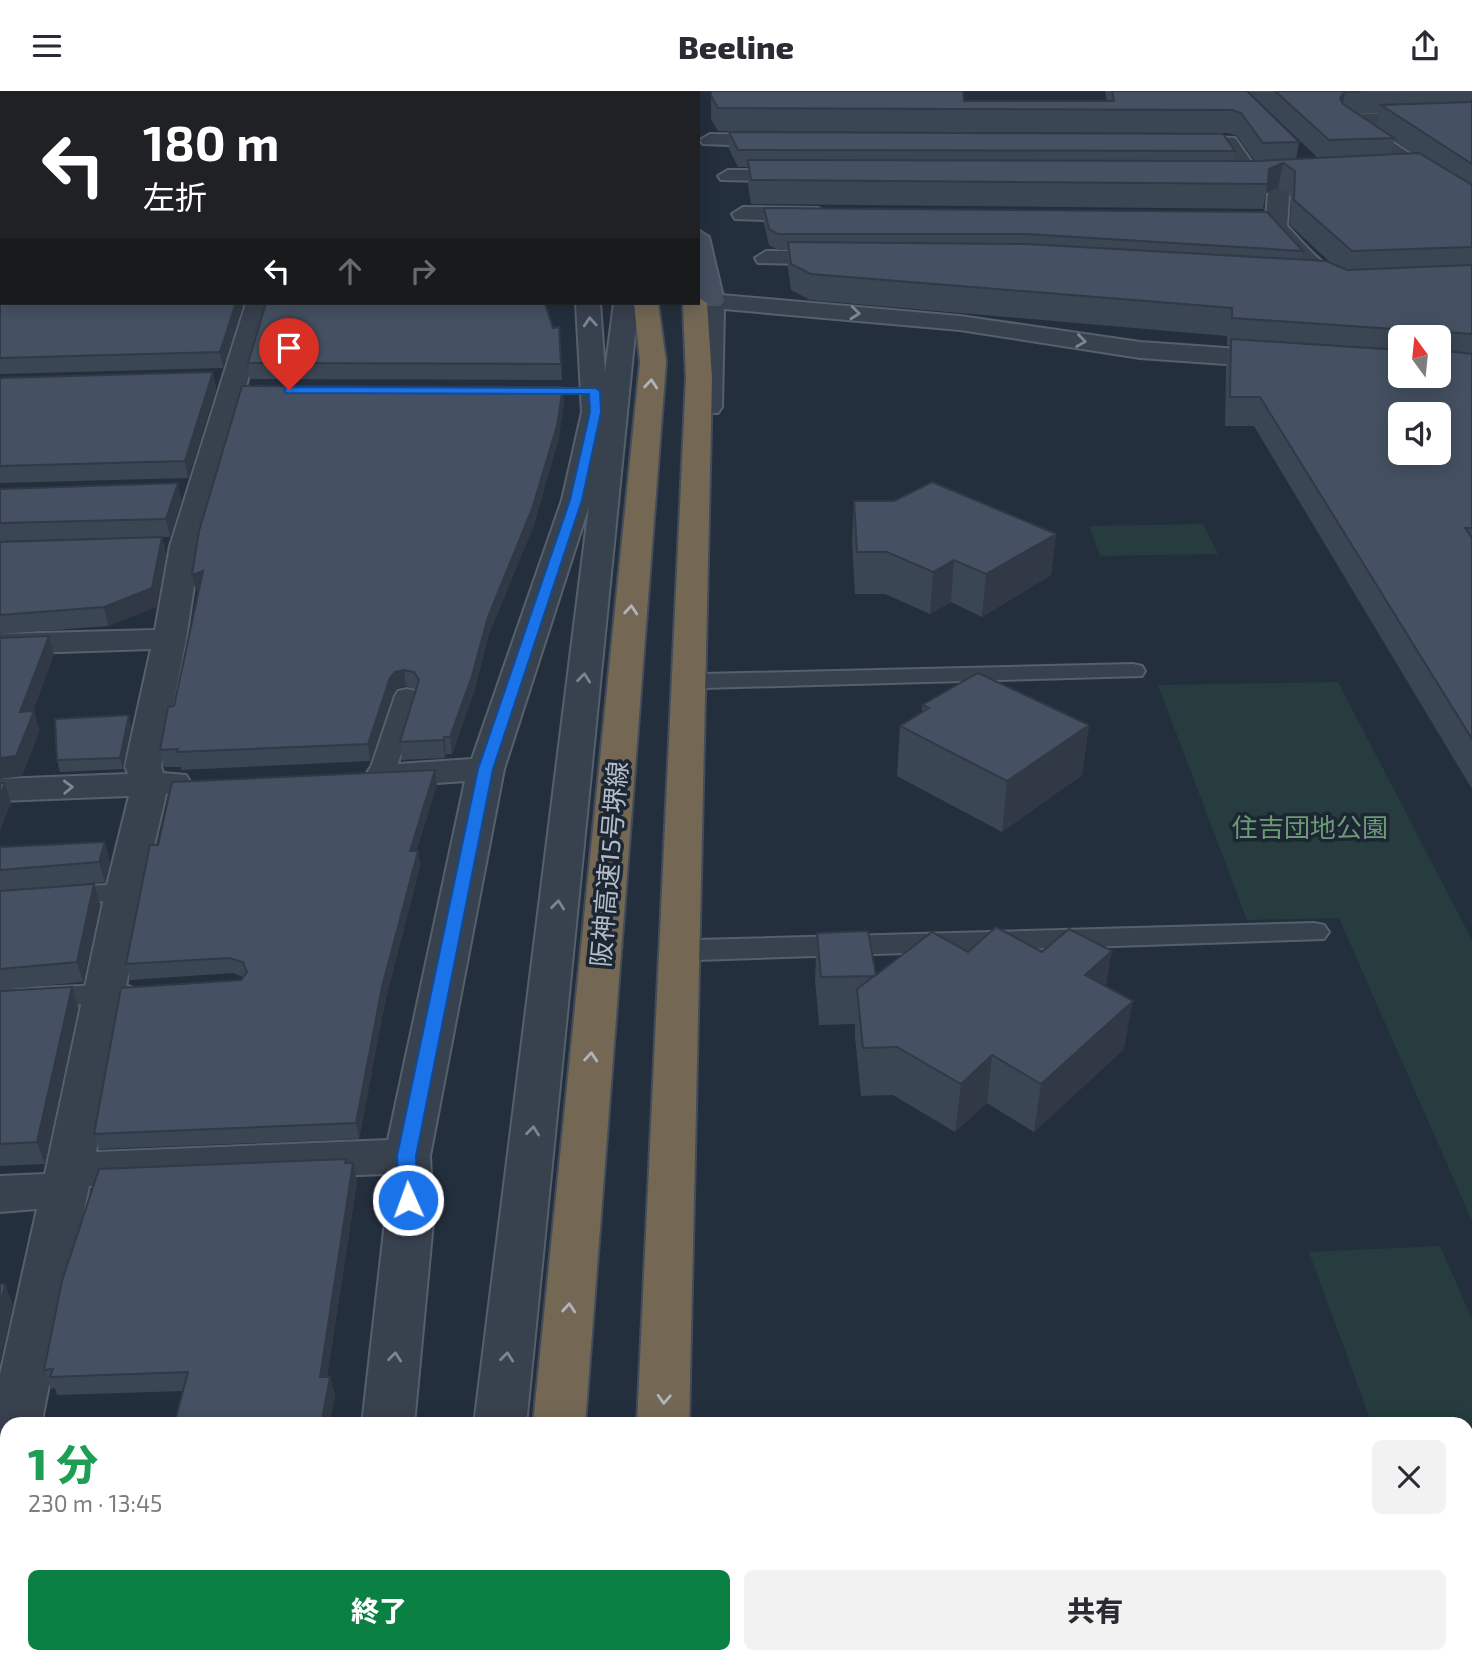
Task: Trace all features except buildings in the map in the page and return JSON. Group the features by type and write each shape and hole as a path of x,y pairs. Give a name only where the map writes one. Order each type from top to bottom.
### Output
{"highway":[{"path":"663,1417 702,301"},
{"name":"阪神高速15号堺線","path":"560,1417 653,362 646,305"}],"street":[{"path":"1451,117 1348,121 1415,169 1472,205"},
{"path":"704,131 803,141"},
{"path":"704,131 728,176 787,306"},
{"path":"1172,142 1228,142 1252,177"},
{"path":"1388,171 1415,169"},
{"path":"728,176 824,176"},
{"path":"1224,177 1306,176"},
{"path":"1280,177 1268,218 1327,278 1341,287 1368,286"},
{"path":"743,214 837,215"},
{"path":"766,258 862,258"},
{"path":"689,1417 704,681 700,269"},
{"path":"1286,276 1327,278"},
{"path":"702,301 787,306 960,323 1140,350 1304,361"},
{"path":"17,1417 106,995 124,893 150,784 143,766 170,639 172,546 189,489 235,384 257,305"},
{"path":"389,1417 409,1222 407,1156 486,769 576,500 595,412 581,391 588,305"},
{"path":"501,1417 626,305"},
{"path":"0,644 170,639"},
{"path":"368,777 486,769"},
{"path":"0,790 205,782"},
{"path":"0,1194 65,1179 407,1156"}],"lane":[{"path":"704,681 1133,671"},
{"path":"368,777 407,697"},
{"path":"0,900 124,893"},
{"path":"697,950 1314,932"},
{"path":"0,1000 144,992"}],"green space":[{"path":"1203,524 1218,554 1100,556 1089,526"},
{"name":"住吉団地公園","path":"1338,682 1472,940 1472,1221 1339,918 1247,920 1158,685"},
{"path":"1440,1246 1472,1319 1472,1417 1369,1417 1309,1252"}],"route":[{"path":"289,390 595,391 595,412 576,500 486,769 407,1156 408,1200"}]}
